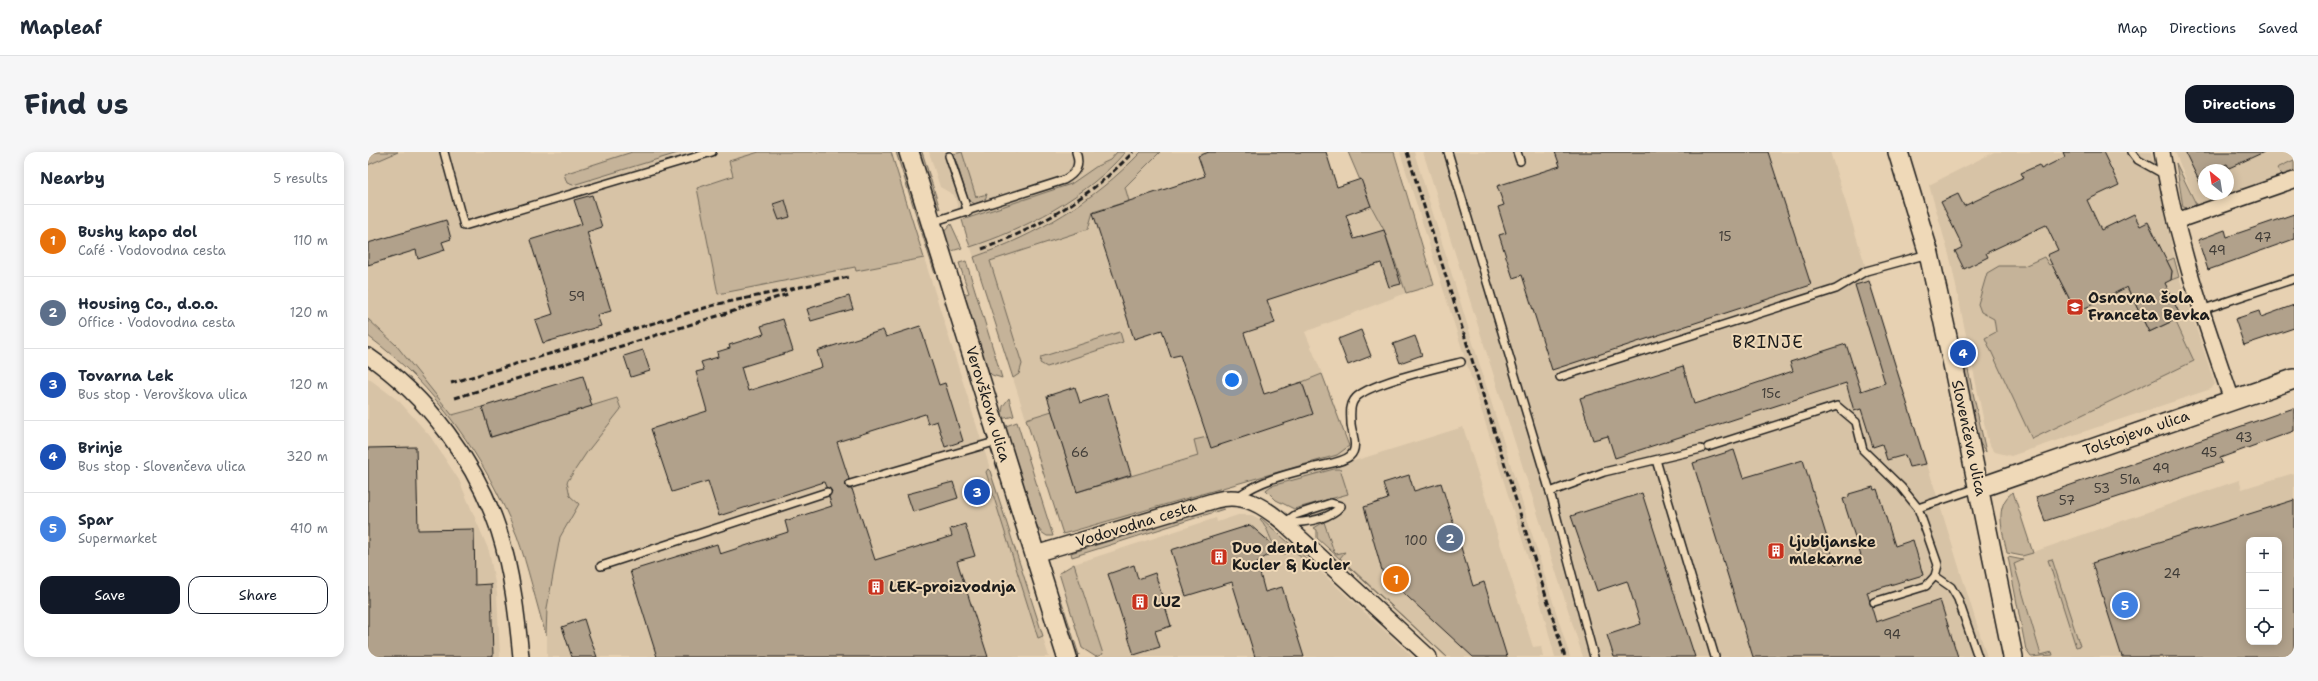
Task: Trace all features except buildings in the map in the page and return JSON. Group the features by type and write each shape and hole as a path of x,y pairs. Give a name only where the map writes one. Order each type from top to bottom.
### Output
{"street":[{"name":"Verovškova ulica","path":"908,152 1067,657"},
{"name":"Slovenčeva ulica","path":"1898,152 1929,254 1979,488 2013,657"},
{"path":"2162,152 2165,175 2176,221 2201,310 2232,400"},
{"path":"2176,221 2294,180"},
{"path":"368,356 389,372 427,409 451,439 476,479 487,502 502,541 516,607 521,657"},
{"name":"Tolstojeva ulica","path":"1979,488 2294,379"},
{"name":"Vodovodna cesta","path":"1035,554 1216,500 1237,497 1250,500 1265,508 1284,523 1429,657"}],"lane":[{"path":"444,152 464,226 712,152"},
{"path":"931,223 1064,180 1076,172 1078,167 1076,152"},
{"path":"1448,152 1550,492 1594,657"},
{"path":"1517,152 1520,161"},
{"path":"2132,152 2138,160 2165,175"},
{"path":"949,156 968,212"},
{"path":"1560,377 1836,290 1866,271 1929,254"},
{"path":"2201,310 2294,279"},
{"name":"Vodovodna cesta","path":"1237,497 1252,486 1272,478 1339,461 1350,456 1355,447 1351,410 1353,401 1359,394 1402,377 1461,362"},
{"path":"1550,492 1604,472 1704,448 1837,406 1856,422 1863,450 1901,487 1918,508 1938,565 1936,576 1926,586 1874,602"},
{"path":"850,484 999,440"},
{"path":"1656,460 1715,657"},
{"path":"1918,508 1979,488"},
{"path":"601,566 827,492"},
{"path":"1331,503 1341,506 1332,514 1303,523 1284,523 1295,515 1331,503"},
{"path":"1936,576 1951,588 1958,599 1978,657"}],"shaded area":[{"path":"368,152 891,152 1049,657 547,657 547,608 560,537 579,504 570,496 567,482 502,505 488,474 466,441 424,386 402,364 368,336"},
{"path":"368,152 398,152 368,165"},
{"path":"632,152 681,152 573,185 567,183 564,174"},
{"path":"759,152 891,152 924,258 856,271 855,267 718,294 697,188 733,176 729,161"},
{"path":"896,152 900,152 937,272 935,274"},
{"path":"917,152 922,152 940,209 936,207"},
{"path":"929,152 1326,152 1337,187 1361,179 1371,206 1384,230 1406,293 1305,332 1332,398 1354,461 1463,427 1533,647 1541,646 1543,657 1445,657 1317,538 1316,530 1291,506 1276,500 1252,480 1063,534 954,195 940,187"},
{"path":"962,152 976,197 987,194 985,200 975,204 968,200 954,154"},
{"path":"1117,152 1125,152 1093,183 1054,210 1012,231 970,247 962,220 1071,184 1097,166 1110,160"},
{"path":"1141,152 1160,152 1125,187 1129,201 1093,212 1088,229 990,261 1022,364 1019,374 1013,378 974,257 1020,238 1064,215 1104,186"},
{"path":"1348,152 1394,152 1434,285 1406,293 1384,230 1371,206"},
{"path":"1400,152 1414,152 1570,657 1555,657 1533,574"},
{"path":"1423,152 1830,152 1987,657 1583,657"},
{"name":"Osnovna šola Franceta Bevka","path":"1994,152 2151,152 2179,277 2215,384 2211,389 2011,456 1995,452 1987,437 1951,262 1929,185"},
{"path":"2175,152 2294,152 2294,160 2277,168 2282,180 2234,196 2234,164 2198,164 2198,200 2222,200 2198,208"},
{"path":"2294,160 2294,174 2283,177 2277,168"},
{"path":"2176,163 2196,204 2193,209 2183,207"},
{"path":"951,224 962,248 948,252 944,232"},
{"path":"2044,257 2049,265 2052,264 2071,302 2078,298 2083,309 2127,287 2149,332 2175,320 2194,361 2032,439 1985,338 1996,332 1994,319 1981,312 1978,304 1987,273 1999,266 2024,266"},
{"path":"2174,258 2179,277 2171,280 2172,271 2167,261"},
{"path":"966,261 1002,378 992,375 986,369 962,295 969,293 959,263"},
{"path":"368,319 396,345 452,415 482,407 491,437 617,398 621,409 587,452 567,482 570,496 579,504 560,537 547,608 546,635 517,536 490,479 456,426 436,401 415,377 368,336"},
{"path":"1120,332 1123,342 1047,367 1040,363 1041,357"},
{"path":"1968,370 1986,452 1979,442 1963,371"},
{"path":"1322,374 1349,446 1337,455 1063,534 1026,419 1052,411 1077,492 1198,456 1194,440 1312,413 1302,382"},
{"path":"368,378 399,401 430,436 459,480 489,551 497,593 500,657 368,657"},
{"path":"1009,398 1014,416 1001,419 1003,406"},
{"path":"1017,422 1053,536 1047,536 1041,532 1032,518 1003,427"},
{"path":"988,469 990,471 1043,636 1038,638 986,472"},
{"path":"1334,469 1340,469 1348,494 1294,509 1276,500 1266,490 1271,486"},
{"path":"2294,473 2294,657 2046,657 2052,655 2051,652 2042,655 2013,563 2023,560 2022,556 2239,480 2242,489"},
{"path":"2013,492 2033,553 2022,556 2007,553 2002,528 2001,512 2003,504"},
{"path":"1223,507 1224,509 1072,557 1071,553 1210,509"},
{"path":"1238,515 1252,515 1260,519 1267,527 1273,545 1284,554 1295,551 1305,561 1307,559 1413,657 1103,657 1074,564 1216,518 1217,522"},
{"path":"1261,518 1307,559 1305,562 1295,551 1284,554 1276,553 1275,551 1278,550 1260,519"},
{"path":"1324,522 1334,552 1336,554 1345,552 1340,558 1447,657 1317,538 1317,530 1314,528"},
{"path":"2008,557 2023,560 2014,564 2041,655 2052,652 2053,655 2031,657 2026,650"},
{"path":"2052,559 2080,646 2076,647 2048,560"},
{"path":"1074,564 1103,654 1096,657 1082,648 1059,573"},
{"path":"1058,596 1060,596 1079,655 1071,642"}],"railway":[{"path":"982,249 1024,231 1063,210 1099,183 1133,152"},
{"path":"1407,152 1565,657"},
{"path":"451,383 718,304 849,277"},
{"path":"455,398 788,294"}],"place":[{"name":"Osnovna šola Franceta Bevka","path":"2075,307"},
{"name":"Brinje","path":"1963,353"},
{"name":"Tovarna Lek","path":"977,492"},
{"name":"Housing Co., d.o.o.","path":"1450,538"},
{"name":"Ljubljanske mlekarne","path":"1776,551"},
{"name":"Duo dental Kucler & Kucler","path":"1219,557"},
{"name":"Bushy kapo dol","path":"1396,579"},
{"name":"LEK-proizvodnja","path":"876,587"},
{"name":"LUZ","path":"1140,602"},
{"name":"Spar","path":"2125,605"}],"district":[{"name":"BRINJE","path":"1768,342"}]}
